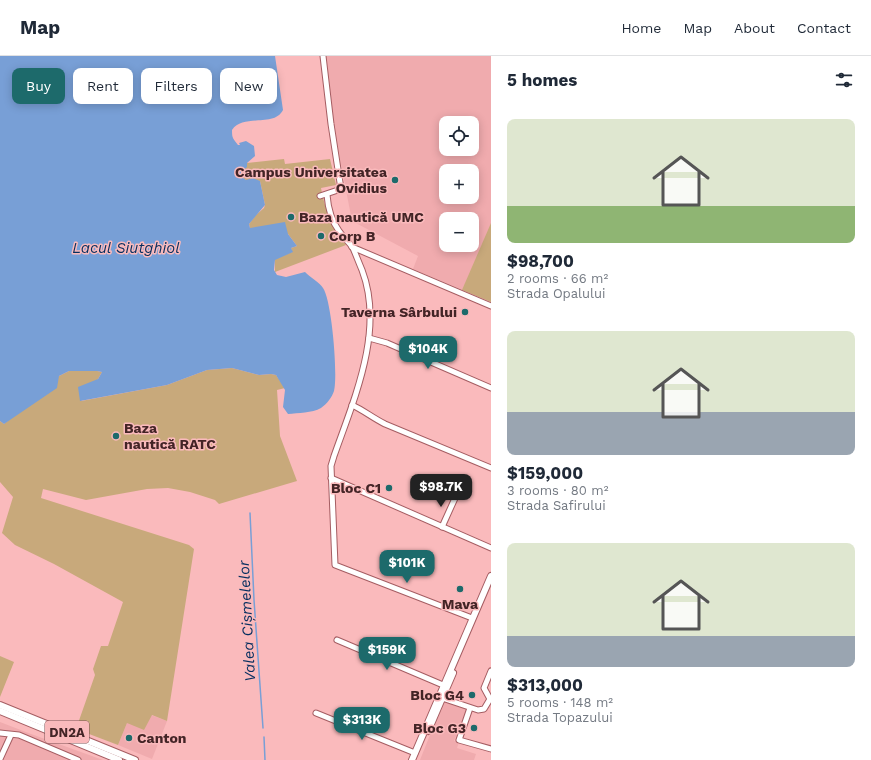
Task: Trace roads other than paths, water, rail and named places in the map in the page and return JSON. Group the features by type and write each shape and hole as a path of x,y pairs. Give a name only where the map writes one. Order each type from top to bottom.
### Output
{"main road":[{"path":"412,760 491,576"},
{"path":"416,760 491,584"},
{"name":"DN2A","path":"0,704 135,760"},
{"name":"DN2A","path":"0,712 119,760"}],"street":[{"path":"320,196 327,195 341,189 323,56"},
{"path":"327,195 328,208 339,231 352,247 363,272 369,296 369,338 362,375 334,456 331,478 335,565 472,618"},
{"path":"352,247 491,306"},
{"path":"369,338 387,343 491,388"},
{"path":"352,405 385,424 491,468"},
{"path":"331,478 491,548"},
{"path":"442,527 456,496"},
{"path":"337,640 443,685"},
{"path":"442,698 470,708 478,710 484,709 490,700 484,688 491,671"},
{"path":"470,708 459,740 491,749"},
{"path":"316,713 415,753"},
{"path":"0,733 19,735 78,760"},
{"path":"0,759 11,735"}],"water":[{"name":"Lacul Siutghiol","path":"0,56 275,56 277,68 220,68 220,104 277,104 277,70 283,110 279,115 273,118 243,122 232,130 232,135 238,145 240,145 239,143 246,141 254,146 255,156 247,163 247,167 241,172 243,178 246,180 253,178 260,181 265,205 249,224 250,228 285,222 288,234 297,246 291,248 293,252 275,260 274,270 277,275 286,277 305,272 323,288 329,307 335,355 335,383 331,398 321,408 313,411 288,414 283,407 285,390 276,375 259,375 232,368 207,370 167,385 80,401 78,387 98,379 102,372 69,371 59,376 57,388 4,424 0,421"}],"waterway":[{"name":"Valea Cișmelelor","path":"250,513 254,600 263,728"},
{"name":"Valea Cișmelelor","path":"264,737 265,760"}],"place":[{"name":"Campus Universitatea Ovidius","path":"395,180"},
{"name":"Baza nautică UMC","path":"291,217"},
{"name":"Corp B","path":"321,236"},
{"name":"Taverna Sârbului","path":"465,312"},
{"name":"Baza nautică RATC","path":"116,436"},
{"name":"Bloc C1","path":"389,488"},
{"name":"Mava","path":"460,589"},
{"name":"Bloc G4","path":"472,695"},
{"name":"Bloc G3","path":"474,728"},
{"name":"Canton","path":"129,738"}]}
